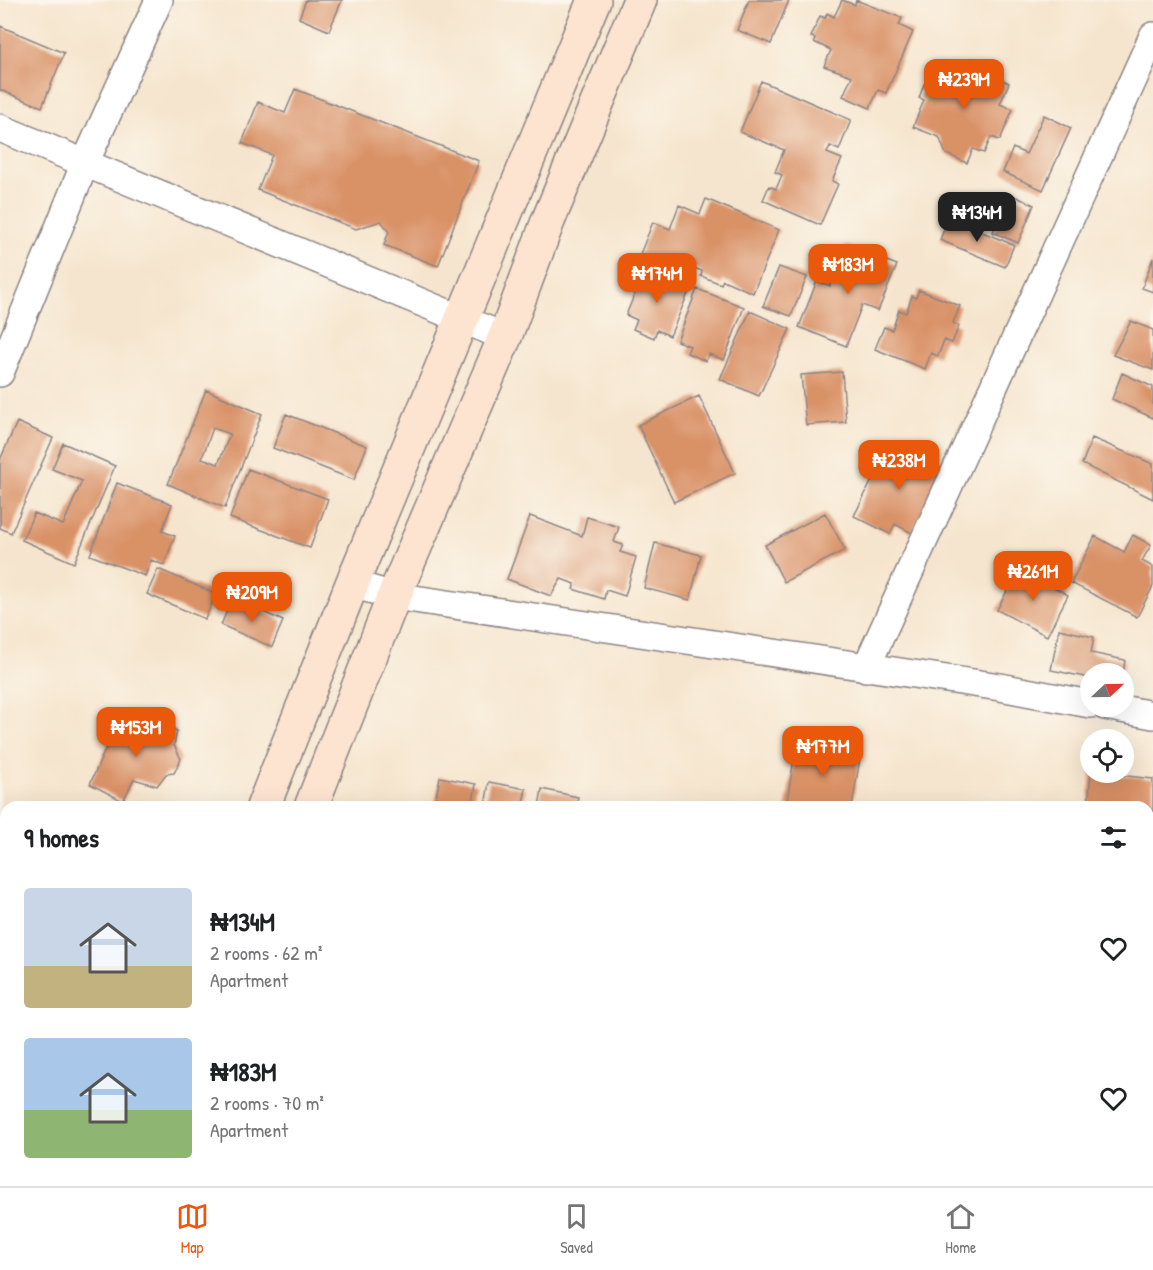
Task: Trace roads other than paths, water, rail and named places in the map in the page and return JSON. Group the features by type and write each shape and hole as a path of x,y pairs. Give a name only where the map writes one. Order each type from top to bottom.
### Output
{"street":[{"path":"0,373 85,163 159,0"},
{"path":"265,801 352,584 594,0"},
{"path":"313,801 394,596 505,337 548,221 640,0"},
{"path":"866,668 1153,36"},
{"path":"0,128 505,337"},
{"path":"352,584 394,596 1000,687 1080,702"},
{"path":"1134,711 1153,715"}]}
